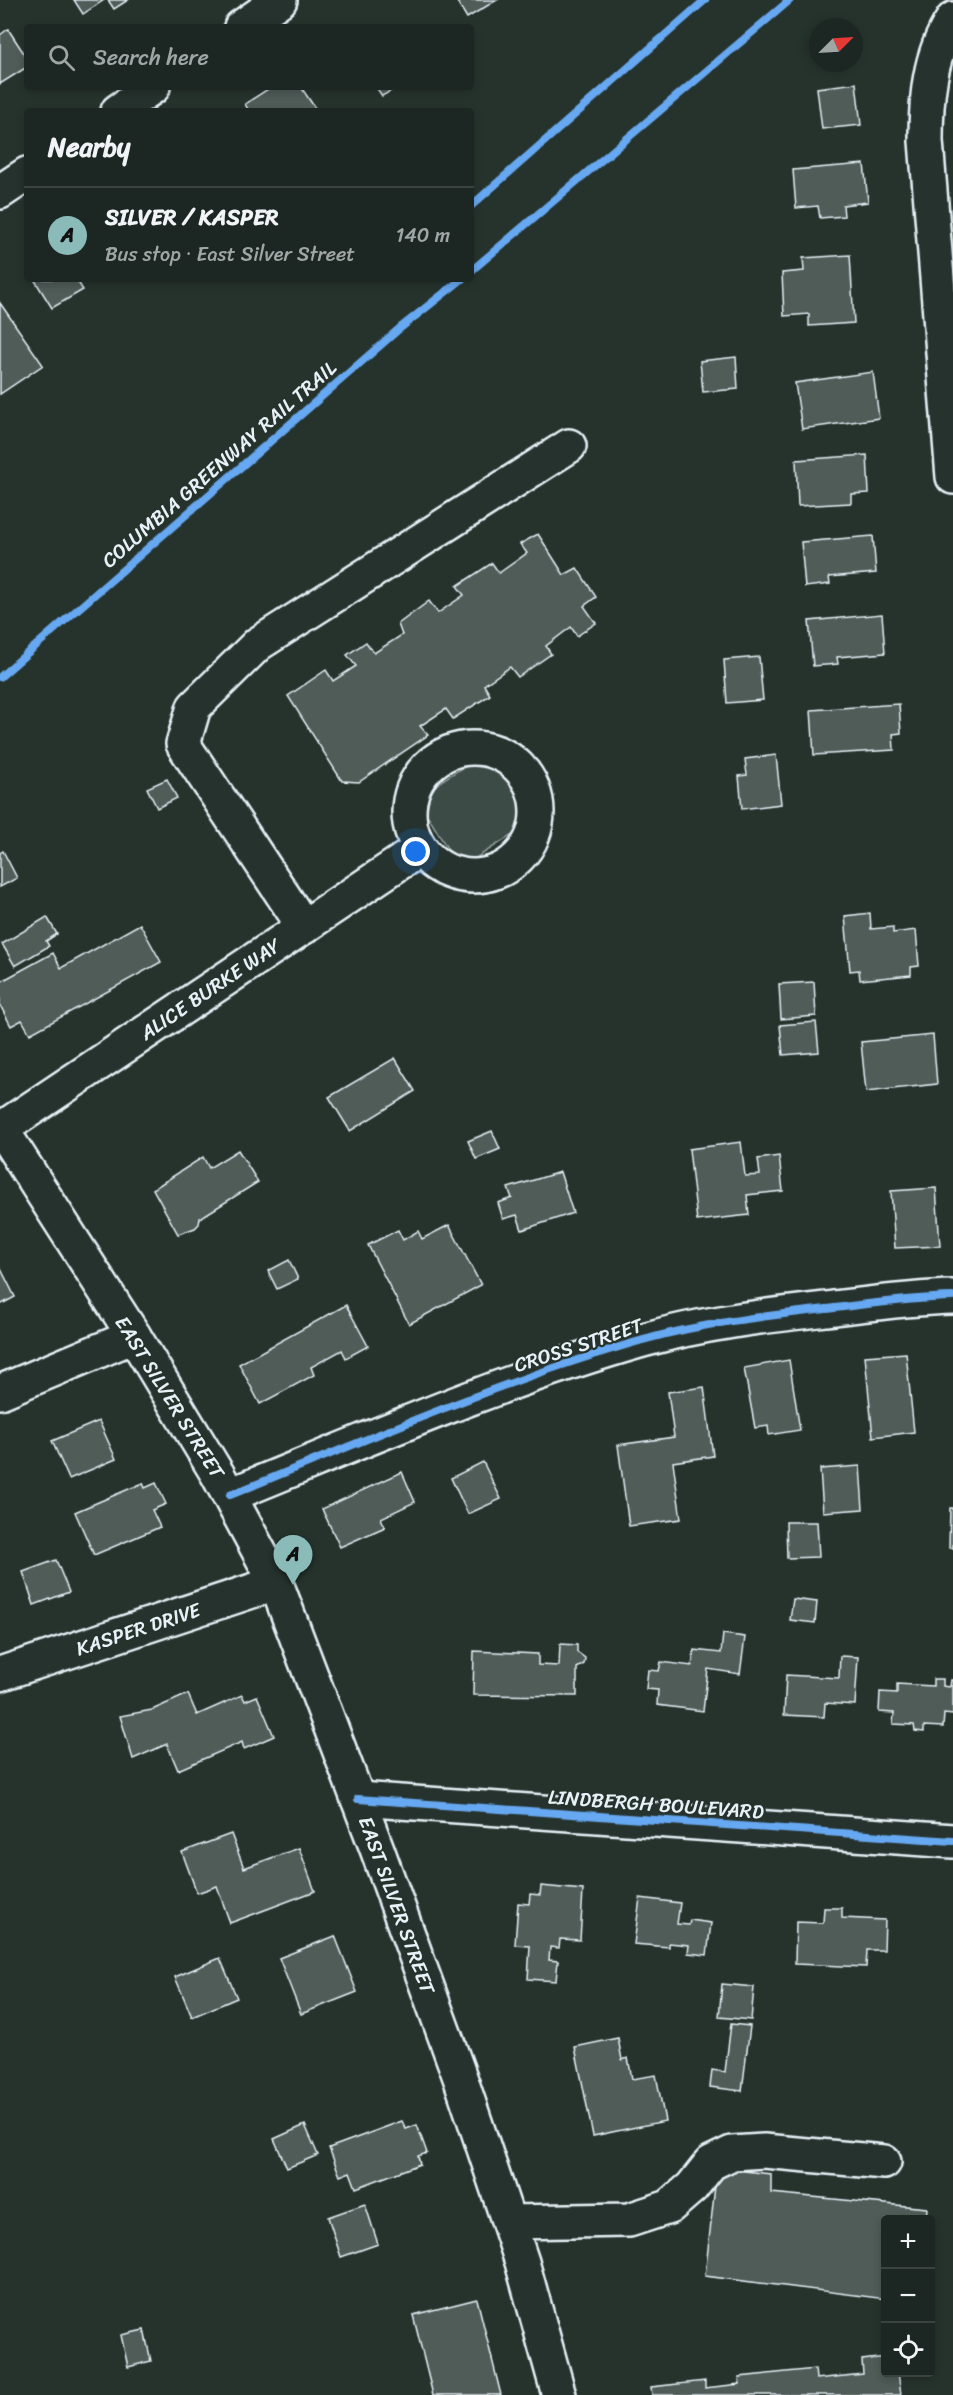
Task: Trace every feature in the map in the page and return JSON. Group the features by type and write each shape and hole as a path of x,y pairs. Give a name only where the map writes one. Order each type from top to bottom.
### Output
{"street":[{"path":"245,24 280,0"},
{"path":"953,19 933,62 926,130 928,184 950,415 953,477"},
{"path":"122,108 149,90"},
{"path":"0,192 24,176"},
{"path":"304,927 183,744 194,707 258,644 569,446"},
{"name":"ALICE BURKE WAY","path":"0,1128 420,849"},
{"name":"EAST SILVER STREET","path":"0,1128 134,1336 231,1495 276,1583 431,1996 509,2222 560,2395"},
{"name":"CROSS STREET","path":"231,1495 465,1399 645,1340 705,1326 772,1315 910,1299 953,1297"},
{"path":"0,1392 134,1336"},
{"name":"KASPER DRIVE","path":"0,1674 276,1583"},
{"name":"LINDBERGH BOULEVARD","path":"358,1799 953,1841"},
{"path":"509,2222 629,2220 669,2207 692,2187 711,2163 732,2153 764,2151 884,2162"}],"shaded area":[{"path":"484,759 498,769 511,786 521,806 525,823 517,832 476,858 460,859 448,850 419,801 449,776"}],"building":[{"path":"74,0 104,0 83,14"},
{"path":"108,0 128,0 114,9"},
{"path":"456,0 497,0 467,18"},
{"path":"8,29 24,53 24,69 0,84 0,35"},
{"path":"856,83 861,125 822,129 817,88"},
{"path":"266,90 303,90 315,108 247,108 245,104"},
{"path":"378,90 393,90 382,96"},
{"path":"864,164 868,202 843,205 844,216 820,218 818,206 796,208 793,170"},
{"path":"850,255 854,323 809,326 809,314 784,316 782,273 804,271 803,258"},
{"path":"36,282 78,282 83,290 52,308"},
{"path":"0,303 43,365 0,394"},
{"path":"736,357 738,389 703,392 700,361"},
{"path":"873,372 879,418 802,429 795,383"},
{"path":"867,455 869,493 851,494 851,503 798,506 796,460"},
{"path":"538,534 564,575 577,568 596,597 584,606 596,623 577,636 571,627 546,646 551,654 518,677 510,667 484,685 490,695 453,719 446,709 420,726 428,735 359,782 342,781 288,696 326,670 333,681 356,666 347,655 366,642 374,653 402,635 398,624 429,601 438,613 464,595 457,586 492,563 499,573 527,553 520,544"},
{"path":"873,536 876,573 829,577 830,584 805,587 801,542"},
{"path":"882,614 885,653 837,657 838,664 813,666 809,621"},
{"path":"759,657 763,700 727,703 724,660"},
{"path":"899,704 901,733 893,734 894,750 814,755 811,710"},
{"path":"776,755 781,804 742,809 739,776 747,775 745,759"},
{"path":"167,779 177,798 157,808 147,788"},
{"path":"3,851 17,878 0,887 0,853"},
{"path":"870,913 871,929 893,927 893,933 916,930 919,966 911,967 911,975 860,980 859,970 850,971 845,916"},
{"path":"47,917 57,934 46,941 49,946 15,966 2,944"},
{"path":"140,924 161,962 30,1034 22,1020 11,1026 0,1005 0,982 53,953 61,968"},
{"path":"814,982 816,1016 781,1019 779,984"},
{"path":"816,1022 819,1052 783,1055 780,1025"},
{"path":"933,1035 937,1084 866,1092 861,1042"},
{"path":"395,1058 415,1091 350,1131 329,1097"},
{"path":"492,1131 500,1149 476,1159 468,1141"},
{"path":"741,1142 745,1176 760,1175 758,1159 779,1156 783,1191 747,1195 749,1215 697,1221 689,1149"},
{"path":"238,1150 258,1182 200,1218 195,1228 178,1234 153,1189 203,1157 209,1168"},
{"path":"560,1172 573,1213 522,1230 517,1215 503,1219 498,1203 512,1198 508,1188"},
{"path":"936,1188 940,1246 895,1248 891,1191"},
{"path":"449,1225 481,1285 409,1324 368,1245 398,1230 403,1240 418,1231 422,1239"},
{"path":"289,1260 298,1279 277,1289 268,1271"},
{"path":"0,1267 15,1297 0,1305"},
{"path":"346,1305 368,1346 346,1358 342,1350 311,1367 314,1375 260,1404 239,1364"},
{"path":"906,1353 914,1432 873,1437 865,1356"},
{"path":"789,1360 800,1430 769,1435 768,1426 755,1428 744,1368"},
{"path":"704,1387 713,1456 673,1462 681,1519 629,1526 618,1445 674,1437 668,1392"},
{"path":"99,1421 116,1459 69,1479 52,1441"},
{"path":"483,1462 501,1499 468,1514 451,1478"},
{"path":"860,1466 863,1509 823,1512 820,1469"},
{"path":"402,1472 415,1502 381,1518 385,1527 340,1547 322,1509"},
{"path":"143,1483 145,1488 156,1483 166,1504 152,1510 160,1527 94,1555 75,1512"},
{"path":"950,1508 953,1508 953,1548 949,1548"},
{"path":"786,1522 817,1522 819,1557 787,1558"},
{"path":"56,1560 69,1592 34,1605 23,1572"},
{"path":"793,1599 817,1602 815,1623 790,1620"},
{"path":"723,1634 745,1637 740,1674 708,1669 703,1711 657,1705 658,1690 646,1689 648,1670 659,1671 661,1662 692,1666 694,1650 721,1653"},
{"path":"560,1644 577,1645 577,1652 585,1658 584,1664 577,1668 577,1696 473,1695 474,1651 538,1654 538,1665 559,1666"},
{"path":"840,1656 858,1657 855,1705 825,1703 824,1717 784,1715 786,1675 839,1678"},
{"path":"933,1679 943,1679 943,1686 950,1687 951,1680 953,1680 953,1715 944,1714 943,1727 924,1726 924,1732 915,1731 914,1725 893,1724 894,1713 879,1712 880,1692 897,1693 897,1684 933,1686"},
{"path":"188,1694 197,1715 242,1695 245,1701 257,1696 274,1736 244,1749 242,1742 178,1770 167,1744 133,1759 120,1716 152,1710"},
{"path":"231,1834 244,1868 299,1848 315,1891 230,1923 217,1886 197,1893 182,1852"},
{"path":"541,1886 583,1890 580,1940 560,1939 559,1948 550,1947 549,1960 558,1961 556,1981 528,1979 530,1946 515,1945 518,1903 529,1904 530,1894 540,1895"},
{"path":"640,1898 680,1903 677,1924 689,1925 690,1920 711,1923 707,1955 688,1953 689,1945 669,1943 669,1947 634,1944"},
{"path":"824,1908 842,1908 842,1918 885,1920 884,1950 867,1950 866,1967 795,1964 796,1922 823,1923"},
{"path":"335,1936 357,1992 301,2014 279,1958"},
{"path":"220,1958 237,1998 192,2017 175,1977"},
{"path":"722,1984 754,1987 751,2020 719,2017"},
{"path":"731,2024 750,2026 742,2091 710,2087 712,2070 725,2072"},
{"path":"618,2038 622,2060 628,2058 632,2079 656,2075 665,2121 593,2136 575,2047"},
{"path":"402,2121 406,2129 417,2125 427,2153 418,2156 420,2164 356,2188 350,2172 340,2176 329,2148"},
{"path":"305,2125 318,2155 287,2168 274,2139"},
{"path":"717,2168 771,2174 771,2193 927,2208 926,2215 881,2215 881,2298 705,2276"},
{"path":"365,2204 378,2244 341,2257 328,2217"},
{"path":"477,2299 501,2395 433,2395 413,2315"},
{"path":"144,2330 151,2361 128,2367 121,2335"},
{"path":"881,2358 881,2377 899,2377 901,2395 652,2395 651,2387 705,2381 705,2388 740,2384 739,2377 815,2369 816,2379 863,2374 862,2360"}],"cycle path":[{"path":"474,203 705,0"},
{"path":"474,268 790,0"},
{"name":"COLUMBIA GREENWAY RAIL TRAIL","path":"0,677 399,329 458,282"},
{"path":"230,1495 486,1392 643,1340 688,1329 757,1317 953,1297"},
{"path":"358,1799 953,1841"}],"place":[{"name":"SILVER / KASPER","path":"293,1585"}]}
